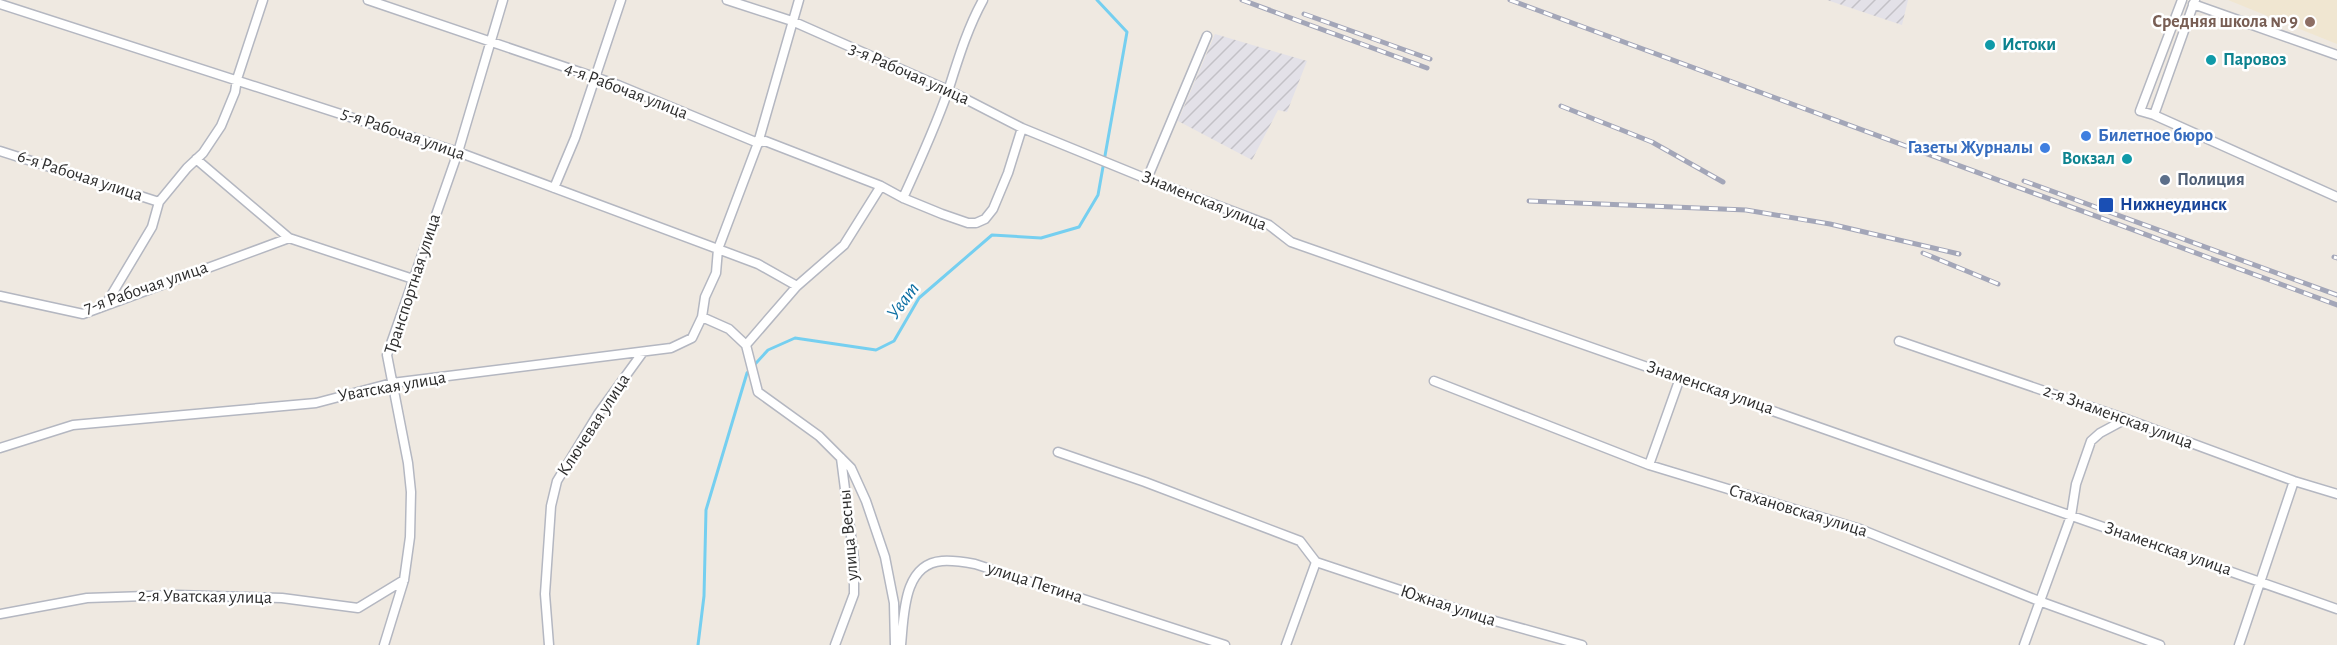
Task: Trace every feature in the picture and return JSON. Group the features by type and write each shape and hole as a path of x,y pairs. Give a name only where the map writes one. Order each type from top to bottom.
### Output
{"street":[{"path":"106,304 152,227 159,202 203,153 220,126 235,92 262,0"},
{"name":"4-я Рабочая улица","path":"368,0 596,78 758,143 765,141 968,223 985,219 993,209 1022,128"},
{"name":"Транспортная улица","path":"384,645 404,580 410,537 411,492 408,463 387,355 458,152 503,0"},
{"path":"554,188 596,78 621,0"},
{"name":"3-я Рабочая улица","path":"727,0 792,21 948,90 1022,128 1089,154"},
{"name":"Уватская улица","path":"0,448 74,425 316,403 392,383 671,348 692,338 702,317 705,297 716,273 718,249 758,143 799,0"},
{"path":"2181,0 2140,111 2154,115 2337,197"},
{"path":"903,198 925,150 958,57 982,1"},
{"path":"2154,115 2194,2 2337,55"},
{"name":"5-я Рабочая улица","path":"0,4 458,152 758,264 797,286"},
{"path":"1147,179 1207,36"},
{"name":"6-я Рабочая улица","path":"0,151 159,202"},
{"name":"Знаменская улица","path":"1089,154 1147,179 1269,225 1291,242 2337,609"},
{"path":"196,159 289,238 413,279"},
{"path":"746,345 797,286 843,245 880,186"},
{"name":"7-я Рабочая улица","path":"0,296 83,314 289,238"},
{"path":"702,317 729,329 746,345 758,392 819,436 851,468 867,501 885,557 894,603 895,645"},
{"name":"2-я Знаменская улица","path":"1899,341 2126,419 2294,481 2337,494"},
{"name":"Ключевая улица","path":"549,645 545,594 551,506 557,481 598,414 643,352"},
{"path":"1649,465 1680,378"},
{"name":"Стахановская улица","path":"1434,381 1649,465 1860,529 2039,601 2160,645"},
{"path":"2024,645 2071,516 2076,484 2091,441 2100,433 2126,419"},
{"path":"1058,452 1145,482 1300,542 1316,562 1286,645"},
{"name":"улица Весны","path":"836,645 854,594 854,559 841,458"},
{"path":"2239,645 2294,481"},
{"name":"улица Петина","path":"901,645 905,605 913,580 920,569 941,561 948,561 975,564 1225,645"},
{"name":"Южная улица","path":"1316,562 1558,642 1582,645"},
{"name":"2-я Уватская улица","path":"0,614 87,598 176,595 282,598 358,608 404,580"}],"shaded area":[{"path":"1827,0 1908,0 1902,25"},
{"name":"Средняя школа № 9","path":"2228,0 2337,0 2337,44"},
{"path":"1215,34 1307,61 1287,112 1278,110 1252,160 1178,121"}],"waterway":[{"name":"Уват","path":"698,645 704,596 706,510 747,373 768,350 795,338 876,350 894,341 919,298 992,235 1041,238 1079,227 1098,195 1127,32 1097,0"}],"railway":[{"path":"1242,0 1427,68"},
{"path":"1510,0 2337,305"},
{"path":"1304,14 1430,59"},
{"path":"1561,106 1652,142 1723,182"},
{"path":"2024,181 2337,295"},
{"path":"1529,201 1746,210 1830,224 1959,254"},
{"path":"1923,253 1998,284"}],"place":[{"name":"Средняя школа № 9","path":"2310,22"},
{"name":"Истоки","path":"1990,45"},
{"name":"Паровоз","path":"2211,60"},
{"name":"Билетное бюро","path":"2086,136"},
{"name":"Газеты Журналы","path":"2045,148"},
{"name":"Вокзал","path":"2127,159"},
{"name":"Полиция","path":"2165,180"},
{"name":"Нижнеудинск","path":"2106,205"}]}
